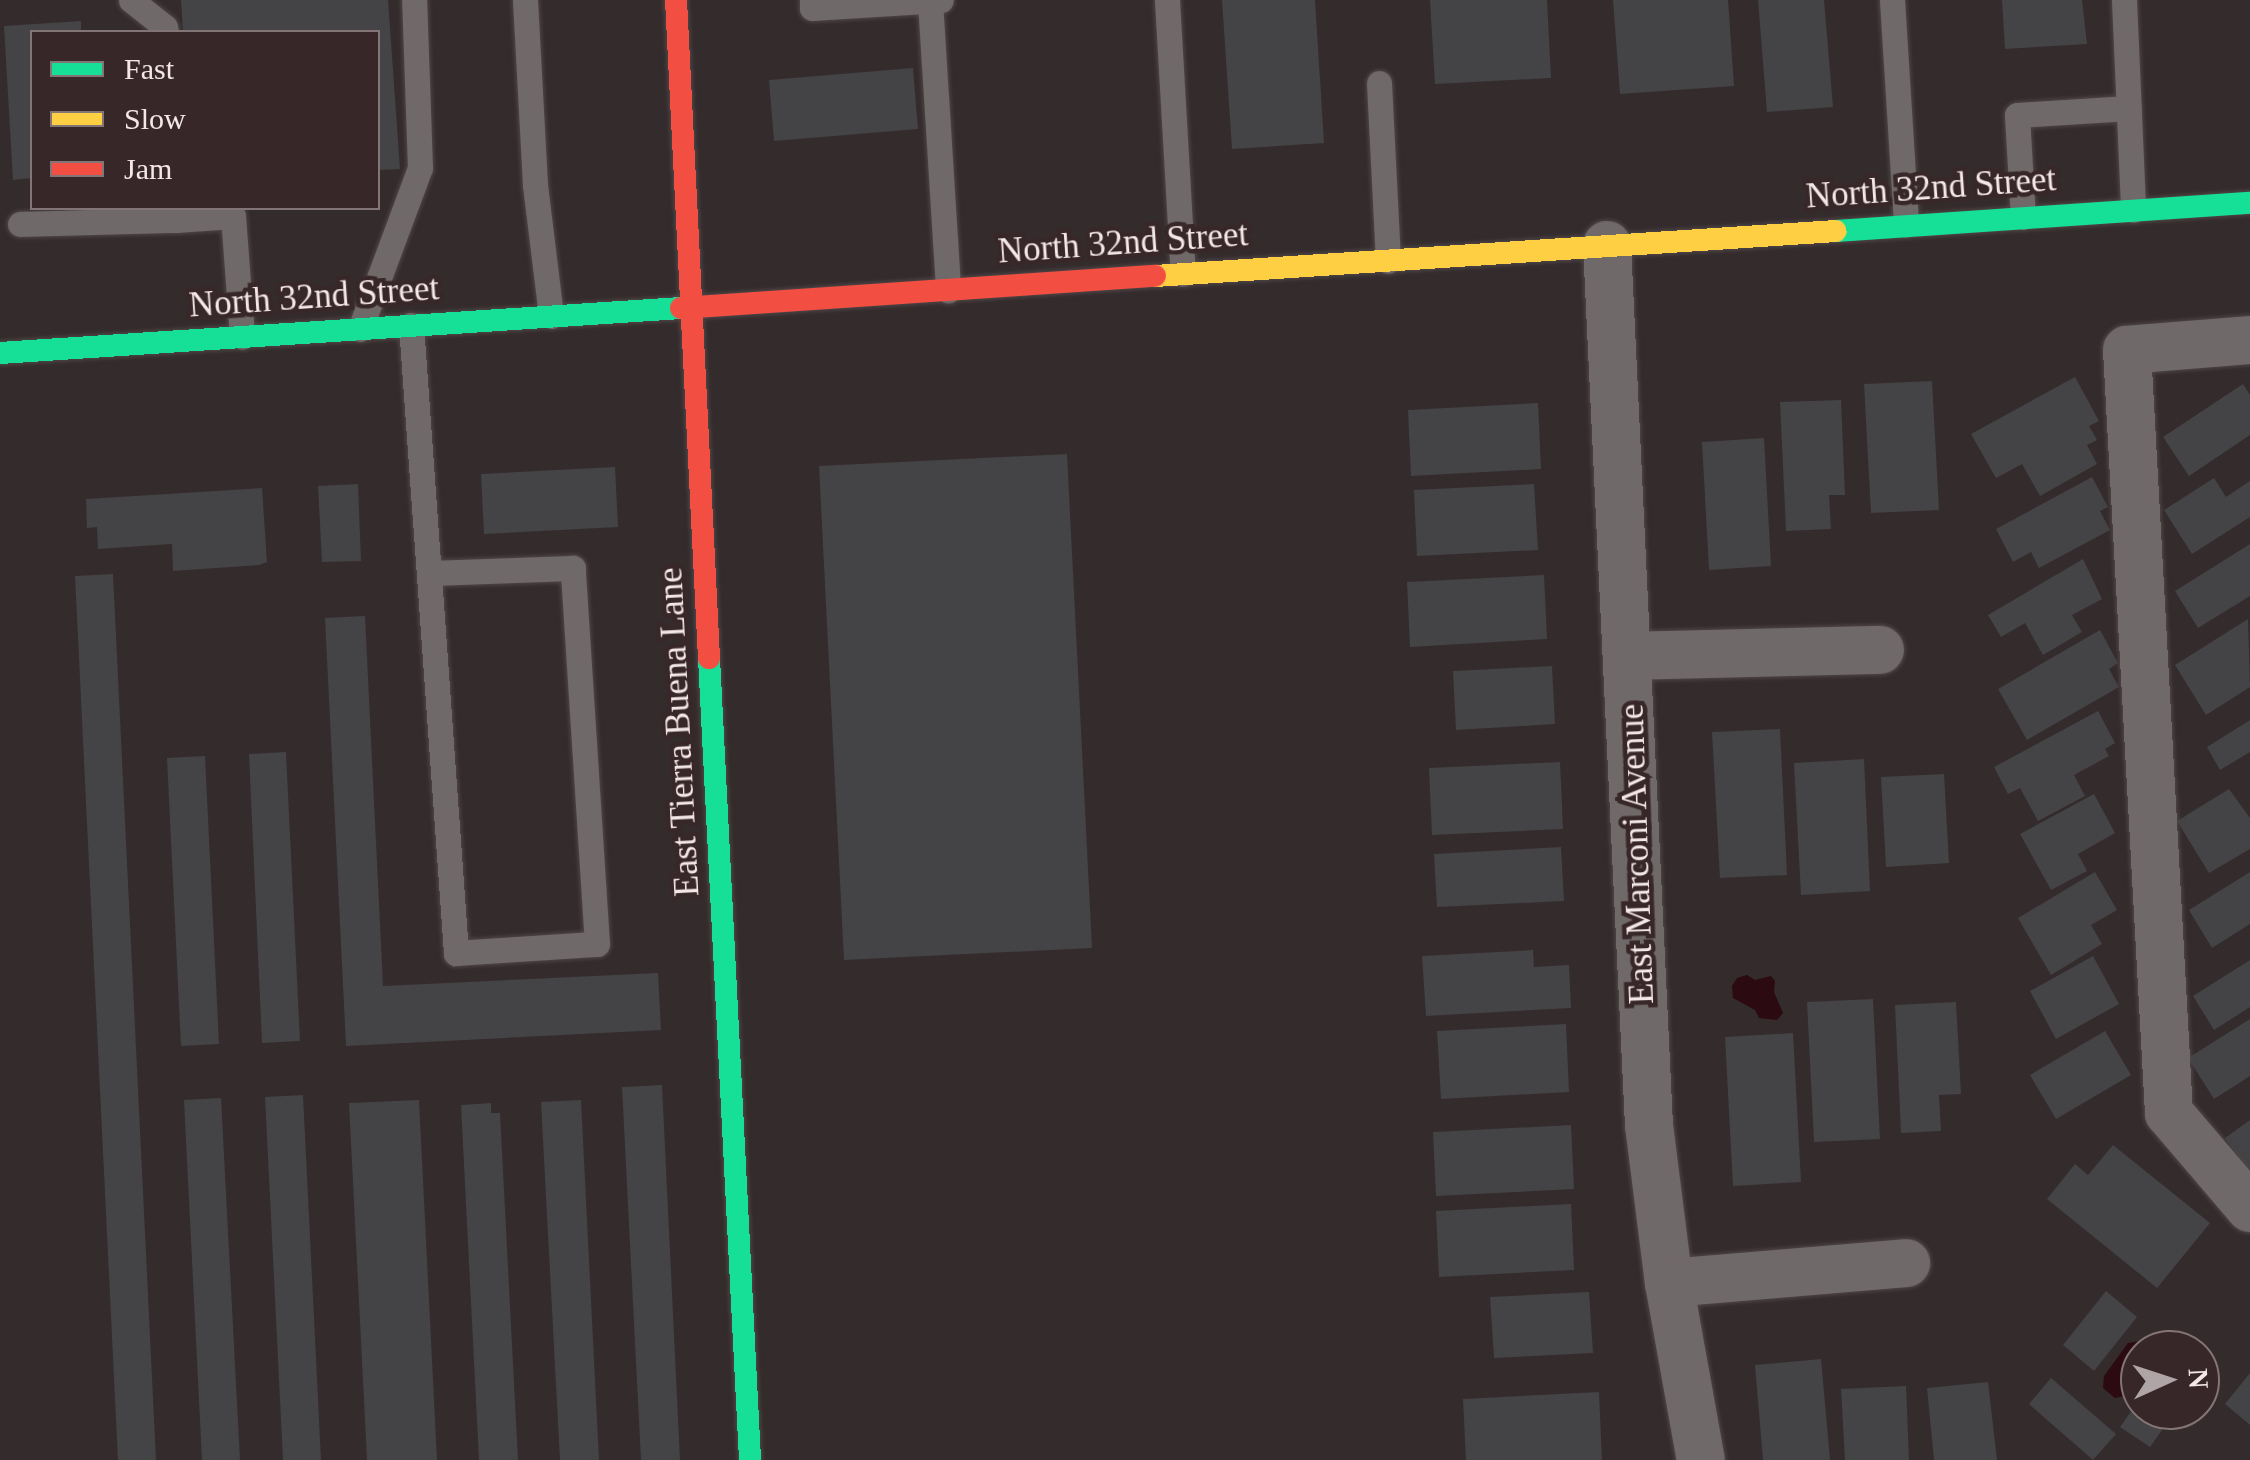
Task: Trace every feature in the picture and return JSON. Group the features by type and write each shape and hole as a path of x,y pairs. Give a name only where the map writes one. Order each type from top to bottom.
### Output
{"main road":[{"name":"East Tierra Buena Lane","path":"676,0 750,1460"},
{"name":"North 32nd Street","path":"0,353 2250,203"}],"street":[{"name":"East Marconi Avenue","path":"1607,244 1649,1125 1669,1283 1701,1460"},
{"path":"2250,340 2127,350 2169,1114 2250,1208"},
{"path":"1628,656 1880,650"},
{"path":"1669,1283 1906,1263"}],"lane":[{"path":"130,0 166,30"},
{"path":"360,329 420,168 414,0"},
{"path":"525,0 535,185 551,316"},
{"path":"812,0 812,8 941,0"},
{"path":"1168,0 1182,274"},
{"path":"1892,0 1906,225"},
{"path":"2124,0 2134,210"},
{"path":"930,1 948,290"},
{"path":"1379,83 1388,261"},
{"path":"2023,218 2017,115 2129,108"},
{"path":"20,224 176,214 233,216 242,337"},
{"path":"410,326 456,954 597,944 573,568 429,572"}],"shaded area":[{"path":"1747,975 1755,980 1771,976 1775,981 1774,992 1783,1013 1777,1020 1759,1018 1755,1010 1733,998 1732,986 1737,978"},
{"path":"2120,1354 2120,1397 2115,1398 2103,1388 2104,1376"}],"building":[{"path":"181,0 388,0 400,169 380,170 380,30 183,30"},
{"path":"1222,0 1315,0 1324,143 1232,149"},
{"path":"1430,0 1547,0 1551,78 1435,84"},
{"path":"1613,0 1728,0 1734,86 1620,94"},
{"path":"1758,0 1824,0 1833,107 1767,112"},
{"path":"2002,0 2082,0 2087,44 2005,49"},
{"path":"81,21 81,30 30,30 30,178 13,180 4,26"},
{"path":"913,68 918,129 774,141 769,80"},
{"path":"2075,377 2099,421 2089,426 2097,440 2087,445 2097,464 2040,496 2022,464 1996,478 1971,434"},
{"path":"1932,381 1939,510 1871,513 1864,384"},
{"path":"2243,384 2250,395 2250,435 2189,476 2163,437"},
{"path":"1841,400 1845,495 1829,495 1831,529 1786,531 1780,402"},
{"path":"1538,403 1541,469 1411,476 1408,410"},
{"path":"1764,438 1771,566 1709,570 1702,442"},
{"path":"1067,454 1092,948 844,960 819,466"},
{"path":"615,467 618,527 484,534 481,474"},
{"path":"2092,477 2108,507 2100,511 2110,530 2039,568 2031,552 2013,562 1996,529"},
{"path":"2214,478 2226,497 2250,481 2250,517 2192,554 2164,510"},
{"path":"358,484 361,561 322,562 318,486"},
{"path":"1534,484 1538,550 1417,556 1414,490"},
{"path":"262,488 267,562 259,565 173,571 172,544 98,549 97,527 87,528 86,499"},
{"path":"2250,544 2250,596 2198,628 2175,591"},
{"path":"2083,559 2102,599 2072,615 2082,632 2043,655 2025,623 2001,637 1988,615"},
{"path":"113,574 156,1460 118,1460 75,576"},
{"path":"1544,575 1547,639 1410,647 1407,582"},
{"path":"365,616 383,986 658,973 661,1030 346,1046 325,618"},
{"path":"2248,619 2250,687 2206,715 2175,665"},
{"path":"2100,630 2118,663 2109,669 2119,687 2027,740 1998,689"},
{"path":"1552,666 1555,724 1456,730 1453,671"},
{"path":"2098,711 2115,743 2105,749 2109,756 2074,775 2085,796 2038,821 2020,788 2008,794 1994,767"},
{"path":"2250,720 2250,752 2220,770 2207,747"},
{"path":"1780,729 1787,875 1720,878 1712,732"},
{"path":"286,752 300,1041 262,1043 249,754"},
{"path":"205,756 219,1044 181,1046 167,758"},
{"path":"1864,759 1870,891 1801,895 1794,763"},
{"path":"1560,762 1563,829 1432,835 1429,768"},
{"path":"1944,774 1949,863 1886,867 1881,777"},
{"path":"2229,789 2250,818 2250,849 2209,873 2177,821"},
{"path":"2094,794 2115,833 2078,854 2087,871 2051,890 2020,834"},
{"path":"1561,847 1564,901 1437,907 1434,854"},
{"path":"2095,872 2117,910 2091,925 2102,944 2051,975 2018,918"},
{"path":"2250,872 2250,924 2212,948 2189,910"},
{"path":"1533,950 1534,967 1569,965 1571,1008 1426,1016 1422,956"},
{"path":"2093,956 2119,1004 2056,1039 2030,991"},
{"path":"2250,960 2250,1007 2214,1030 2193,996"},
{"path":"1873,999 1880,1139 1814,1142 1807,1002"},
{"path":"1956,1002 1961,1094 1939,1095 1941,1131 1901,1133 1895,1005"},
{"path":"2250,1019 2250,1076 2214,1099 2188,1058"},
{"path":"1566,1024 1569,1092 1441,1099 1437,1031"},
{"path":"2105,1031 2131,1075 2056,1119 2030,1075"},
{"path":"1793,1033 1801,1182 1733,1186 1725,1037"},
{"path":"662,1085 680,1460 641,1460 622,1087"},
{"path":"303,1095 321,1460 283,1460 265,1097"},
{"path":"221,1098 240,1460 202,1460 184,1100"},
{"path":"419,1100 437,1460 367,1460 349,1103"},
{"path":"581,1100 599,1460 560,1460 541,1102"},
{"path":"491,1103 491,1113 500,1113 518,1460 479,1460 461,1105"},
{"path":"2250,1120 2250,1174 2225,1138"},
{"path":"1571,1125 1574,1189 1436,1196 1433,1132"},
{"path":"2113,1145 2210,1223 2157,1288 2047,1199 2075,1164 2088,1175"},
{"path":"1571,1204 1574,1270 1439,1277 1436,1211"},
{"path":"2106,1291 2137,1317 2127,1330 2120,1330 2120,1338 2094,1371 2063,1345"},
{"path":"1589,1292 1593,1353 1494,1358 1490,1297"},
{"path":"1821,1359 1830,1460 1763,1460 1755,1365"},
{"path":"2250,1373 2250,1425 2225,1404"},
{"path":"2051,1378 2116,1434 2093,1460 2029,1404"},
{"path":"1988,1382 1997,1460 1934,1460 1927,1388"},
{"path":"1906,1386 1909,1460 1845,1460 1841,1389"},
{"path":"1599,1392 1602,1460 1466,1460 1463,1399"},
{"path":"2124,1430 2162,1430 2150,1447"}],"traffic: fast":[{"path":"1836,231 2250,203"},
{"path":"0,353 681,308"},
{"path":"709,658 750,1460"}],"traffic: slow":[{"path":"1155,276 1836,231"}],"traffic: jam":[{"path":"676,0 709,658"},
{"path":"681,308 1155,276"}]}
